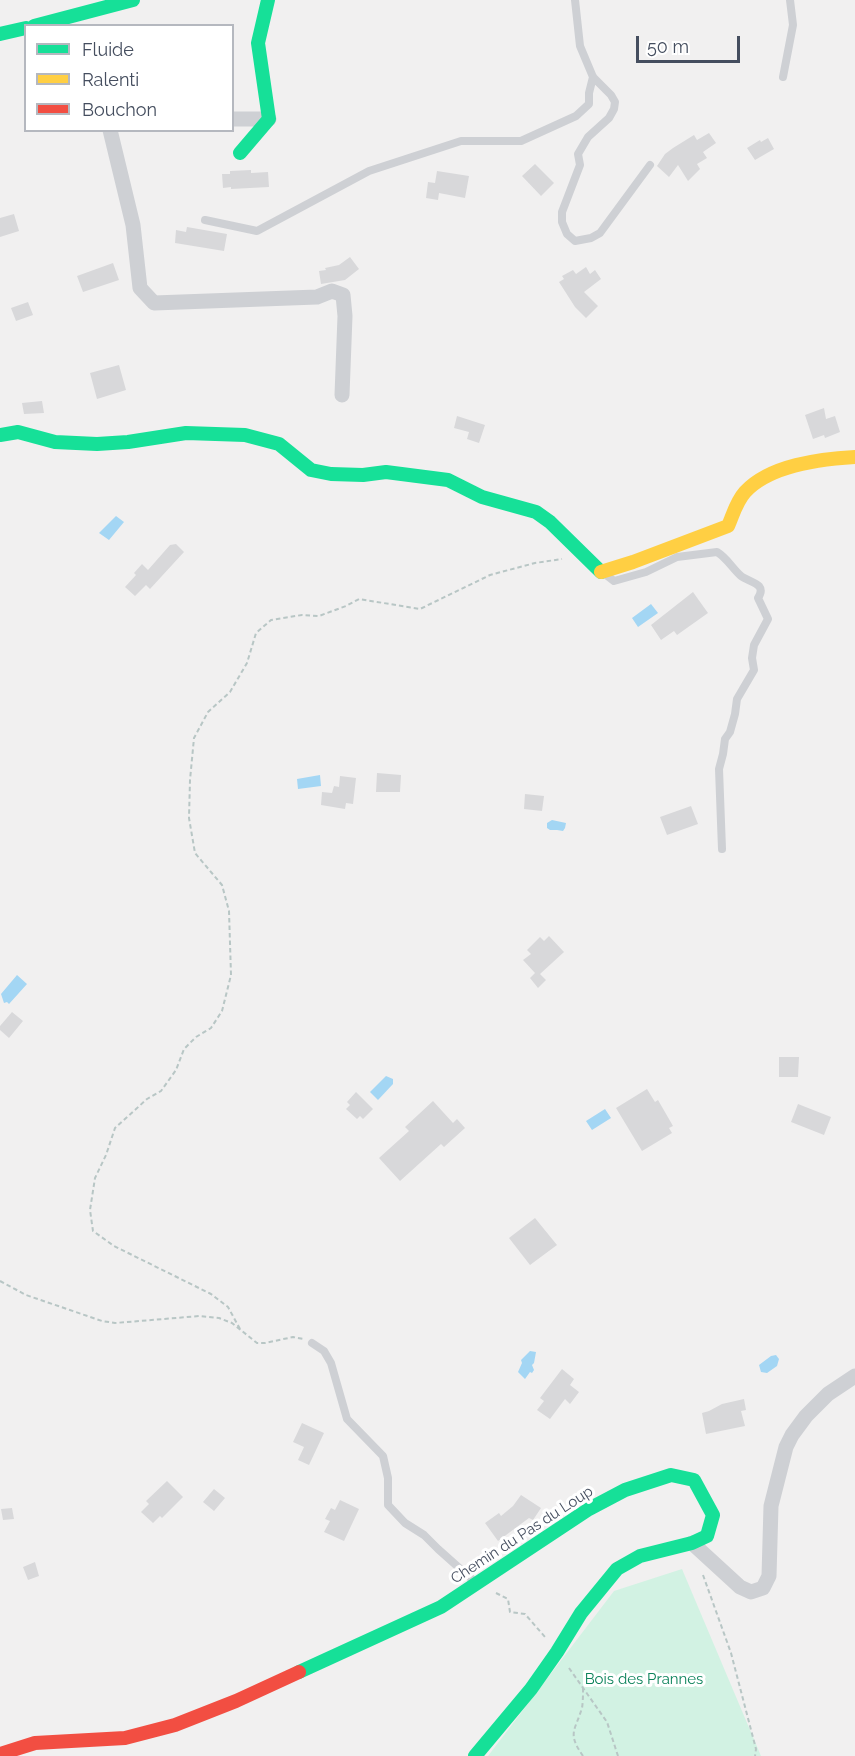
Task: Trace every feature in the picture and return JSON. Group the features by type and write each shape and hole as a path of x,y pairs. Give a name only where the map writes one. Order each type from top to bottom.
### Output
{"street":[{"path":"40,24 81,10 133,0"},
{"path":"268,0 258,43 270,119"},
{"path":"0,34 24,28"},
{"path":"234,119 270,119"},
{"path":"240,153 270,119"},
{"path":"110,132 133,225 140,288 154,303 317,297 332,291 343,296 345,316 342,395"},
{"path":"0,435 18,432 55,442 97,444 128,442 186,433 227,433 267,439 279,444 311,470 331,474 363,475 386,472 448,480 482,497 536,512 550,522 601,572 728,526 746,490 795,464 855,458"},
{"path":"475,1756 531,1689 557,1652 580,1613 617,1569 640,1556 692,1543 740,1587 751,1592 763,1588 769,1576 771,1506 786,1447 806,1416 828,1394 855,1376"},
{"name":"Chemin du Pas du Loup","path":"0,1754 34,1743 125,1738 175,1725 236,1701 441,1607 589,1509 625,1490 672,1475 694,1480 713,1515 706,1536 692,1543"}],"lane":[{"path":"575,0 580,46 593,77 615,102 614,110 609,118 588,137 578,154 580,165 562,212 562,222 567,234 575,241 591,238 600,233 650,165"},
{"path":"783,77 793,25 790,0"},
{"path":"205,220 257,231 369,171 462,141 520,141 576,116 589,104 593,77"},
{"path":"601,572 614,581 646,572 677,557 717,552 742,577 755,582 760,588 758,598 768,619 754,645 752,658 754,670 737,699 735,714 725,740 718,769 722,849"},
{"path":"312,1343 324,1351 331,1363 347,1419 383,1456 388,1478 388,1505 405,1523 424,1535 477,1584"}],"path":[{"path":"240,1329 228,1307 211,1294 114,1246 93,1232 90,1210 95,1178 115,1128 147,1099 161,1091 176,1070 184,1049 196,1037 211,1028 222,1011 231,975 229,911 222,885 195,853 189,818 194,738 208,712 230,692 247,663 256,633 271,620 302,615 319,616 359,599 420,609 490,575 535,563 568,558 590,560"},
{"path":"0,1281 26,1295 102,1321 115,1323 199,1316 219,1318 232,1323 257,1343 293,1337 312,1343"},
{"path":"700,1565 732,1653 756,1749 755,1756"},
{"path":"477,1584 508,1599 510,1612 525,1614 557,1652 607,1722 618,1756"},
{"path":"583,1687 582,1707 573,1728 575,1744 584,1756"}],"green space":[{"name":"Bois des Prannes","path":"682,1569 761,1756 488,1756 614,1591"}],"water":[{"path":"116,516 124,522 109,540 99,533"},
{"path":"651,604 658,613 638,627 632,618"},
{"path":"320,775 321,786 298,789 297,779"},
{"path":"552,820 566,823 563,831 547,828 547,823"},
{"path":"17,975 27,984 9,1004 4,1003 1,994"},
{"path":"386,1076 393,1079 393,1084 378,1100 370,1092"},
{"path":"605,1109 611,1118 592,1130 586,1121"},
{"path":"530,1351 536,1352 532,1365 534,1370 525,1379 518,1372 521,1360"},
{"path":"776,1355 779,1359 777,1366 767,1373 761,1372 759,1365"}],"building":[{"path":"709,133 716,143 703,152 707,158 697,164 700,169 688,181 678,165 669,177 657,166 665,154 673,148 694,135 697,140"},
{"path":"768,138 774,149 755,160 747,148"},
{"path":"535,164 554,183 541,196 522,176"},
{"path":"251,170 251,173 268,172 269,187 223,188 222,174 230,174 230,171"},
{"path":"437,171 469,176 465,198 439,193 438,200 426,198 428,182 435,183"},
{"path":"14,214 19,231 0,237 0,218"},
{"path":"187,227 227,234 224,251 175,243 176,230 186,232"},
{"path":"350,257 359,269 345,280 321,284 319,271 339,265"},
{"path":"113,263 119,280 83,292 77,276"},
{"path":"586,267 590,274 595,270 601,279 584,292 598,306 586,318 575,307 559,282 564,279 562,276 573,270 576,274"},
{"path":"28,302 33,315 16,321 11,308"},
{"path":"119,365 126,390 97,399 90,373"},
{"path":"42,401 44,413 24,414 22,403"},
{"path":"824,408 826,419 835,416 840,432 825,438 824,435 813,439 805,415"},
{"path":"457,416 485,425 479,443 467,439 469,432 454,428"},
{"path":"176,544 184,552 150,589 146,585 135,596 125,587 142,564 148,570 170,545"},
{"path":"693,592 708,613 677,635 674,631 661,640 651,625"},
{"path":"377,773 401,775 400,792 376,792"},
{"path":"340,776 356,778 353,804 346,803 345,809 321,805 322,792 332,793 334,786 339,787"},
{"path":"525,794 544,796 542,811 524,809"},
{"path":"691,806 698,824 667,835 660,817"},
{"path":"549,936 564,952 540,974 546,980 538,988 530,978 535,973 523,960 531,954 527,950 540,937 544,941"},
{"path":"12,1012 23,1021 9,1038 0,1030 0,1026"},
{"path":"779,1057 799,1057 798,1077 779,1077"},
{"path":"647,1089 655,1102 658,1100 673,1126 669,1128 672,1133 642,1151 616,1108"},
{"path":"356,1092 373,1109 363,1119 360,1116 357,1119 346,1109 350,1105 347,1102"},
{"path":"433,1101 453,1123 457,1119 465,1128 444,1147 441,1144 400,1181 379,1158 409,1131 405,1127"},
{"path":"798,1104 831,1117 824,1135 791,1122"},
{"path":"535,1218 557,1245 530,1265 509,1238"},
{"path":"562,1369 574,1379 570,1385 579,1392 570,1404 565,1399 550,1419 537,1410 544,1401 540,1398"},
{"path":"744,1399 746,1410 741,1411 745,1426 706,1434 702,1413 722,1404"},
{"path":"302,1423 324,1433 309,1465 298,1460 304,1447 293,1442"},
{"path":"167,1481 183,1497 162,1518 160,1516 153,1523 141,1512 149,1504 146,1501"},
{"path":"214,1489 225,1498 214,1511 203,1502"},
{"path":"521,1495 541,1508 533,1520 529,1518 498,1541 485,1523 499,1513 501,1516"},
{"path":"340,1500 359,1509 344,1541 324,1532 330,1521 325,1519 331,1508 335,1510"},
{"path":"12,1508 14,1519 3,1520 1,1509"},
{"path":"35,1562 39,1576 28,1580 23,1567"}],"traffic: fast":[{"path":"42,24 133,0"},
{"path":"240,153 269,119 258,43 268,0"},
{"path":"0,34 24,28"},
{"path":"0,435 18,432 55,442 97,444 128,442 186,433 245,435 279,444 311,470 331,474 363,475 386,472 448,480 482,497 536,512 550,522 601,572"},
{"path":"299,1672 441,1607 589,1509 625,1490 671,1475 694,1480 713,1515 707,1536 692,1543 640,1556 617,1569 581,1613 531,1689 475,1756"}],"traffic: slow":[{"path":"601,572 728,526 745,492 768,475 796,465 855,457"}],"traffic: jam":[{"path":"0,1754 35,1743 125,1738 175,1725 236,1701 299,1672"}]}
